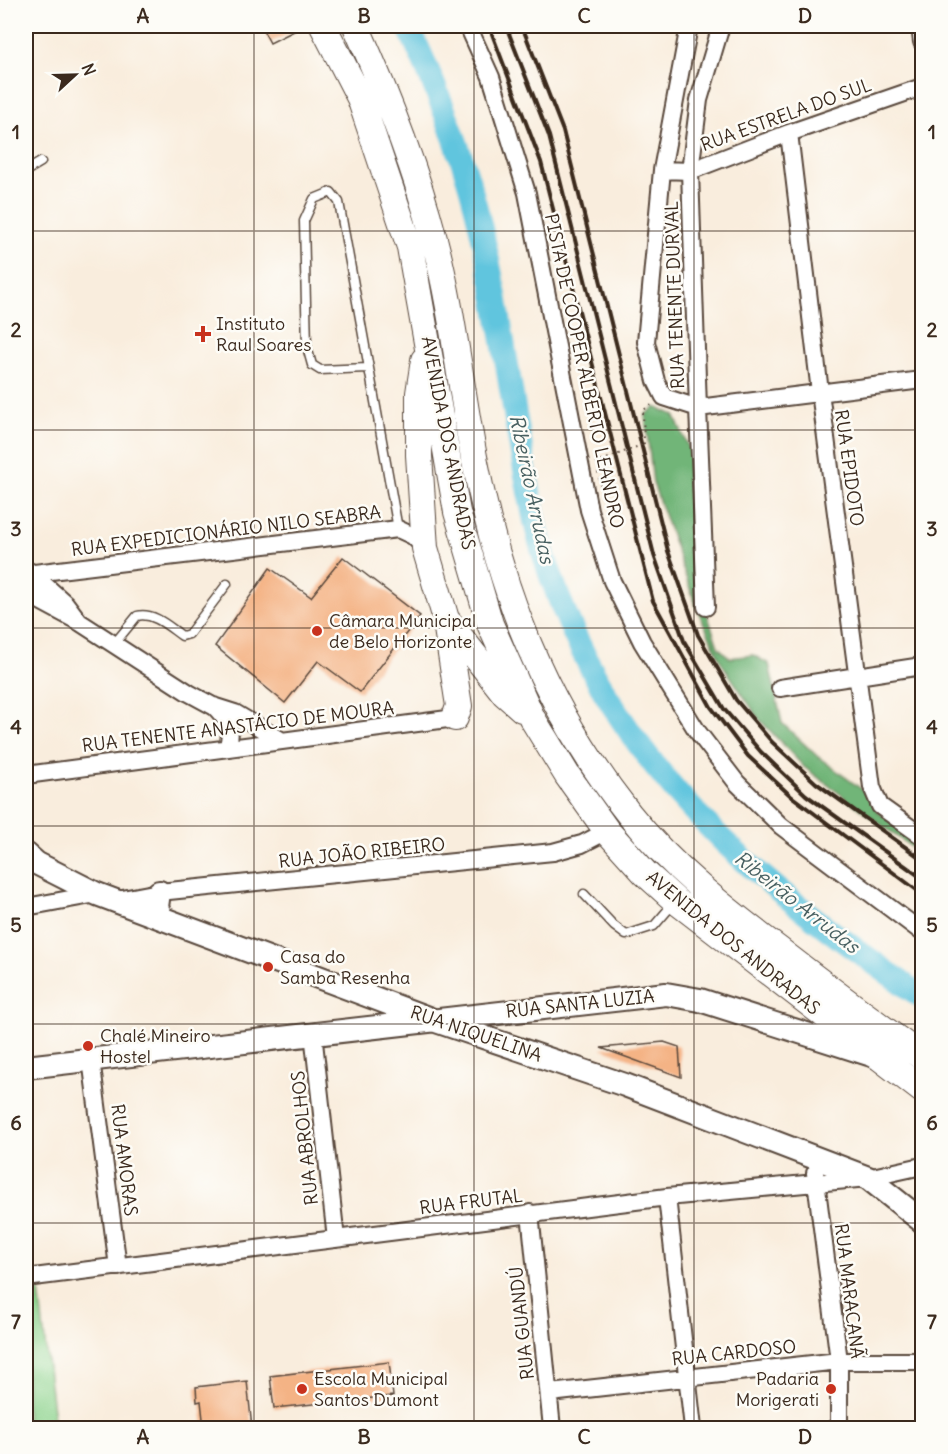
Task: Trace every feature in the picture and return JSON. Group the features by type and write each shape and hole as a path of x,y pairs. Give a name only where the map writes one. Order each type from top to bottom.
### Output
{"main road":[{"name":"AVENIDA DOS ANDRADAS","path":"323,26 360,98 410,247 460,524 490,624 531,717 567,775 607,831 645,873 676,902 922,1090"},
{"name":"AVENIDA DOS ANDRADAS","path":"356,26 413,167 435,242 474,458 490,530 505,586 545,685 594,765 630,816 666,854 702,889 759,935 922,1057"},
{"path":"427,339 419,393 419,455 425,548 446,619 459,706 455,718"},
{"path":"446,619 505,694 531,717"}],"street":[{"name":"PISTA DE COOPER ALBERTO LEANDRO","path":"468,26 490,77 527,193 590,510 612,580 642,642 697,731 737,783 781,826 922,932"},
{"path":"689,26 662,170 646,342 656,381 664,397 698,408 706,607"},
{"name":"RUA TENENTE DURVAL","path":"721,26 699,100 690,171 698,408 922,380"},
{"path":"920,26 922,42"},
{"name":"RUA ESTRELA DO SUL","path":"662,170 690,171 789,133 922,87"},
{"name":"RUA EPIDOTO","path":"789,133 820,392 872,787 880,806 922,836"},
{"name":"RUA EXPEDICIONÁRIO NILO SEABRA","path":"29,572 398,529 413,536 425,548"},
{"path":"29,572 66,604 81,623"},
{"path":"26,589 40,601 81,623 213,706 226,718 230,726 228,746"},
{"path":"780,688 922,666"},
{"path":"213,706 235,713 279,739"},
{"name":"RUA TENENTE ANASTÁCIO DE MOURA","path":"26,775 279,739 455,718"},
{"name":"RUA JOÃO RIBEIRO","path":"26,907 553,852 582,844 607,831"},
{"name":"RUA NIQUELINA","path":"26,854 36,863 107,897 433,1020 626,1085 868,1178 922,1221"},
{"path":"159,892 157,907 161,917"},
{"path":"361,993 372,1004 376,1015 370,1025 361,1029"},
{"name":"RUA SANTA LUZIA","path":"26,1066 666,994 699,1000 876,1057"},
{"name":"RUA ABROLHOS","path":"313,1033 336,1239"},
{"name":"RUA AMORAS","path":"91,1059 118,1267"},
{"name":"RUA MARACANÃ","path":"813,1158 840,1361 839,1428"},
{"name":"RUA FRUTAL","path":"26,1278 667,1197 868,1178 922,1166"},
{"path":"667,1197 693,1428"},
{"name":"RUA GUANDÚ","path":"530,1214 552,1428"},
{"name":"RUA CARDOSO","path":"550,1393 840,1361 922,1361"}],"lane":[{"path":"26,171 41,162"},
{"path":"367,368 320,370 312,365 307,347 304,220 314,199 331,192 339,202 367,368 398,529"},
{"path":"114,644 137,616 142,615 154,617 182,636 189,634 227,584"},
{"path":"584,894 614,926 626,934 654,926 676,902"}],"path":[{"path":"604,497 596,463 644,444 643,410 664,397"}],"green space":[{"path":"655,407 674,415 691,453 699,589 718,647 730,658 753,655 769,664 782,723 817,756 864,791 879,813 922,841 922,855 804,767 759,719 722,664 696,606 653,483 645,415"},
{"path":"39,1290 55,1428 26,1428 26,1292"}],"building":[{"path":"261,26 304,26 270,43"},
{"name":"Câmara Municipal de Belo Horizonte","path":"343,557 420,616 360,692 318,661 285,703 215,646 270,568 311,597"},
{"path":"664,1042 679,1047 681,1077 601,1048"},
{"path":"389,1362 393,1396 274,1408 270,1376"},
{"path":"247,1381 252,1428 204,1428 201,1401 197,1402 196,1387"}],"waterway":[{"name":"Ribeirão Arrudas","path":"408,26 446,115 470,184 494,288 521,450 545,558 564,612 607,697 642,750 681,797 724,842 818,922 922,997"}],"railway":[{"path":"489,26 541,162 653,601 711,707 748,756 791,796 922,894"},
{"path":"506,26 549,136 654,555 684,641 724,709 761,752 806,795 922,878"},
{"path":"522,26 563,131 668,551 698,635 736,700 772,742 816,783 922,859"}],"place":[{"name":"Instituto Raul Soares","path":"203,334"},
{"name":"Câmara Municipal de Belo Horizonte","path":"317,631"},
{"name":"Casa do Samba Resenha","path":"268,967"},
{"name":"Chalé Mineiro Hostel","path":"88,1046"},
{"name":"Escola Municipal Santos Dumont","path":"302,1389"},
{"name":"Padaria Morigerati","path":"831,1389"}]}
